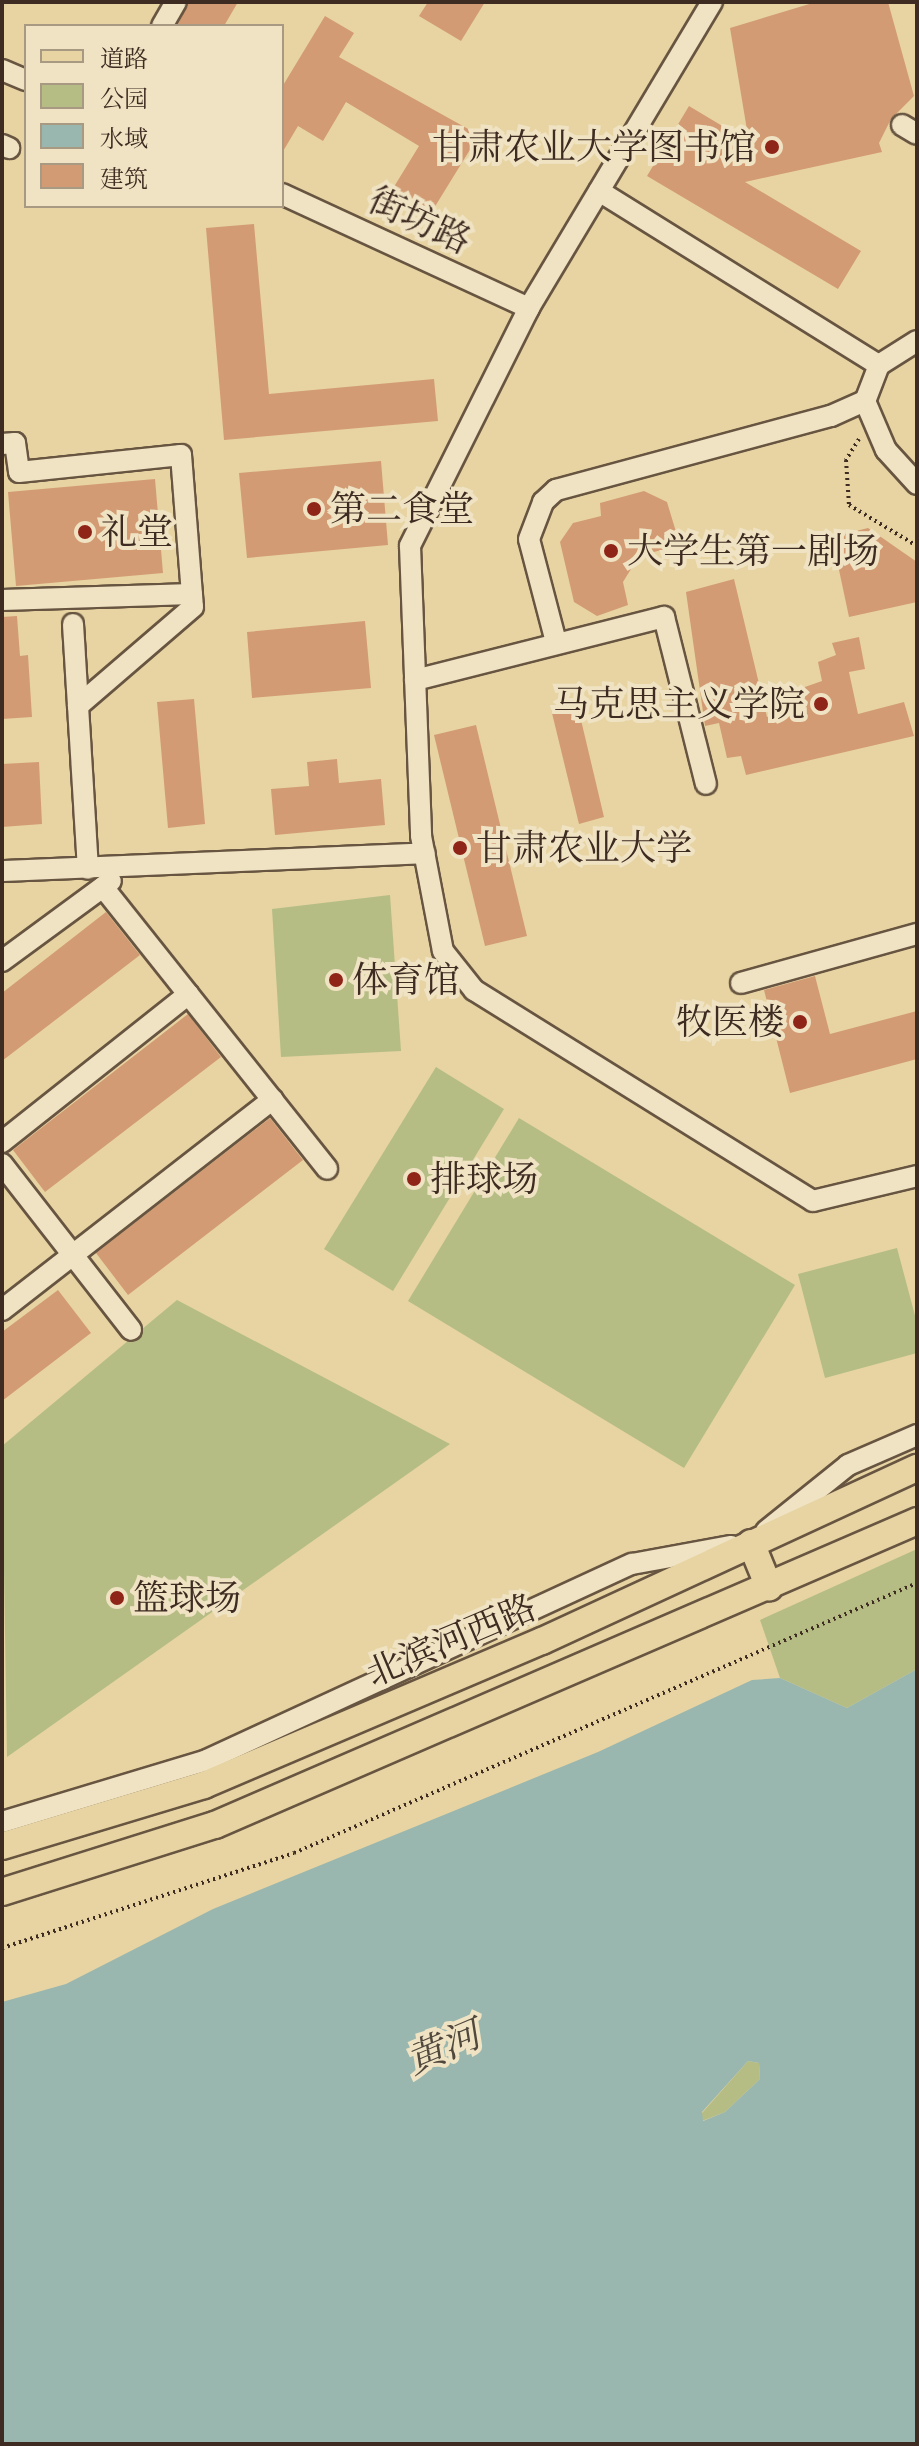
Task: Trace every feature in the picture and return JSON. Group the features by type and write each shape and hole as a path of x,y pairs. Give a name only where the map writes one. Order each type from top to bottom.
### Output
{"main road":[{"name":"北滨河西路","path":"2,1846 204,1785 542,1641 917,1468"},
{"path":"2,1892 215,1825 917,1521"},
{"path":"751,1543 769,1587"}],"street":[{"path":"163,24 176,2"},
{"path":"712,2 529,308 410,546 425,853 443,951 474,990 813,1201 917,1176"},
{"path":"2,70 24,79"},
{"path":"599,191 879,365"},
{"name":"街坊路","path":"284,195 529,308"},
{"path":"917,341 879,365 865,401 886,450 917,484"},
{"path":"556,642 529,539 543,502 556,490 831,416 865,401"},
{"path":"2,444 15,443 19,472 181,455 193,607 78,706"},
{"path":"2,600 192,594"},
{"path":"415,680 664,617 706,784"},
{"path":"73,624 88,869"},
{"path":"2,871 425,853"},
{"path":"2,961 130,867"},
{"path":"103,887 327,1169"},
{"path":"741,983 917,934"},
{"path":"2,1142 189,994"},
{"path":"2,1310 273,1099"},
{"path":"2,1164 75,1253 131,1330"},
{"path":"2,1822 207,1760 632,1564 751,1543 848,1465 917,1435"}],"path":[{"path":"846,460 849,505 917,546"},
{"path":"2,1948 294,1853 917,1583"}],"green space":[{"name":"体育馆","path":"390,895 401,1051 281,1057 272,909"},
{"name":"排球场","path":"436,1067 504,1109 393,1291 324,1249"},
{"path":"519,1118 795,1285 684,1468 408,1301"},
{"path":"897,1248 917,1323 917,1353 825,1378 798,1274"},
{"name":"篮球场","path":"177,1300 450,1444 7,1757 2,1446"},
{"path":"917,1549 917,1669 847,1708 780,1678 760,1620"},
{"path":"748,2061 759,2063 760,2079 725,2112 702,2121 702,2113"}],"water":[{"name":"黄河","path":"917,1669 917,2444 2,2444 2,2002 66,1984 213,1909 598,1752 752,1680 780,1678 847,1708","holes":["748,2061 759,2063 760,2079 725,2112 703,2121 702,2112"]}],"building":[{"path":"189,2 238,2 225,24 178,24"},
{"path":"428,2 485,2 461,41 419,16"},
{"name":"甘肃农业大学图书馆","path":"816,2 888,2 914,96 891,119 879,143 882,152 745,182 861,251 838,289 647,176 689,106 749,142 730,28"},
{"path":"325,16 354,33 339,57 479,135 431,213 392,190 419,146 346,102 323,141 298,126 284,150 284,84"},
{"path":"254,224 269,394 434,379 438,421 224,440 206,228"},
{"name":"第二食堂","path":"381,461 388,545 247,558 239,473"},
{"name":"礼堂","path":"155,479 163,573 16,586 8,492"},
{"name":"大学生第一剧场","path":"644,491 667,502 680,545 639,556 623,582 628,605 597,616 574,602 560,542 573,523 601,516 600,503"},
{"path":"868,528 917,562 917,602 849,617 832,537"},
{"path":"734,579 767,717 805,706 802,688 822,681 818,662 836,655 832,643 859,637 865,669 849,672 858,714 904,702 914,736 746,775 741,756 727,758 719,723 705,726 686,592"},
{"path":"17,616 20,656 28,655 32,717 2,719 2,617"},
{"path":"365,621 371,688 252,698 247,632"},
{"path":"194,699 205,824 168,828 157,702"},
{"path":"577,703 604,817 579,824 551,709"},
{"path":"476,725 527,936 485,946 434,735"},
{"path":"337,759 339,783 381,779 385,825 275,835 271,789 309,786 307,762"},
{"path":"39,762 42,824 2,827 2,764"},
{"path":"106,912 140,955 2,1061 2,993"},
{"name":"牧医楼","path":"815,976 830,1034 917,1011 917,1059 790,1093 764,990"},
{"path":"188,1014 221,1057 45,1192 13,1150"},
{"path":"270,1118 303,1160 128,1295 96,1253"},
{"path":"58,1290 91,1333 2,1401 2,1332"}],"place":[{"name":"甘肃农业大学图书馆","path":"772,147"},
{"name":"第二食堂","path":"314,509"},
{"name":"礼堂","path":"85,532"},
{"name":"大学生第一剧场","path":"611,551"},
{"name":"马克思主义学院","path":"821,704"},
{"name":"甘肃农业大学","path":"460,848"},
{"name":"体育馆","path":"336,980"},
{"name":"牧医楼","path":"800,1022"},
{"name":"排球场","path":"414,1179"},
{"name":"篮球场","path":"117,1598"}]}
